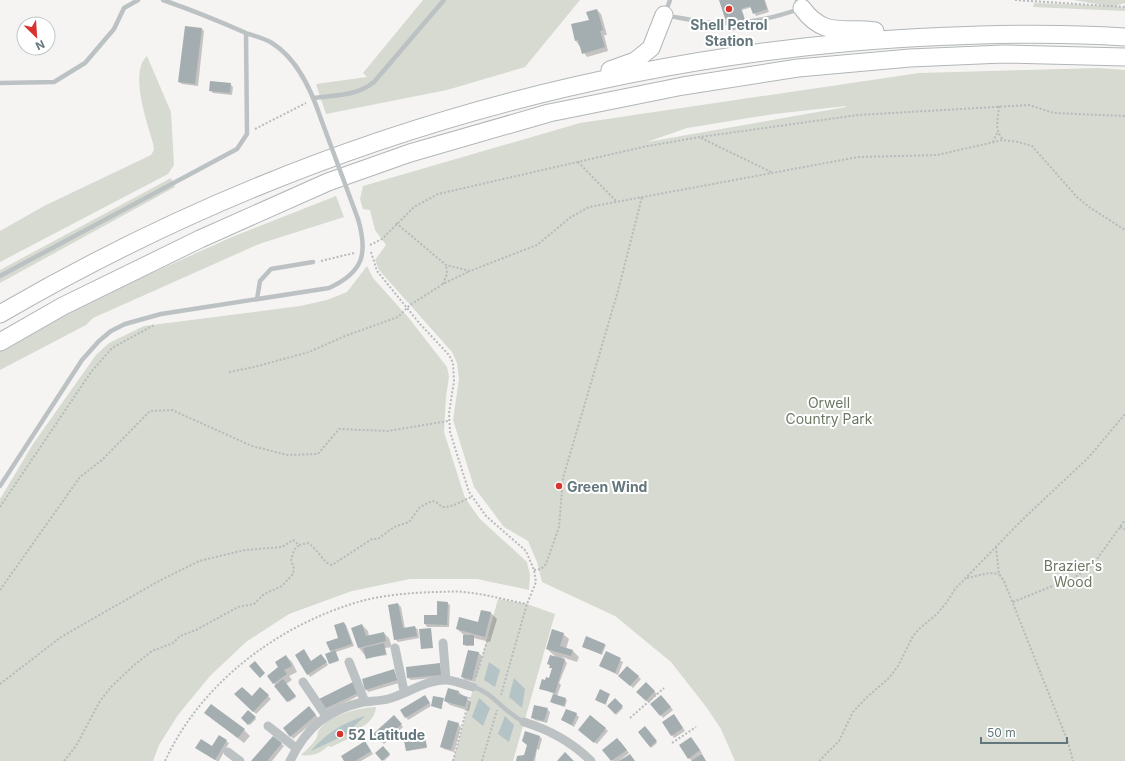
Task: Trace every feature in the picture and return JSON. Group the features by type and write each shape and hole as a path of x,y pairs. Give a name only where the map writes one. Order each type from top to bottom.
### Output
{"highway":[{"path":"577,85 612,69 635,61 651,48 668,4"},
{"path":"799,4 808,17 822,26 841,31 872,30 913,37"},
{"path":"0,314 116,250 236,196 321,161 395,135 577,85 713,58 913,37 1011,34 1125,37"},
{"path":"0,342 62,306 193,242 328,182 410,153 549,113 683,86 798,68 910,58 1003,54 1125,57"}],"street":[{"path":"443,643 446,680"},
{"path":"394,648 404,691"},
{"path":"349,662 365,702"},
{"path":"290,761 296,748 310,730 326,716 348,706 388,699 404,691 425,684 446,680 473,687"},
{"path":"303,682 326,716"},
{"path":"524,722 554,733 566,740 591,761"},
{"path":"268,726 296,748"},
{"path":"228,752 240,761"}],"lane":[{"path":"0,83 54,82 85,63 114,29 124,8 138,0"},
{"path":"0,486 82,360 99,341 125,324 160,314 329,288 340,283 349,276 356,267 364,248 358,219 314,98 298,70 272,43 204,14 163,0"},
{"path":"314,98 353,93 365,89 374,82 444,0"},
{"path":"668,4 716,24 756,20 783,15 799,4"},
{"path":"0,276 237,149 247,134 246,33"},
{"path":"257,299 260,281 271,269 313,262"},
{"path":"473,687 482,690 512,716 524,722"}],"path":[{"path":"1015,0 1125,7"},
{"path":"247,134 314,98"},
{"path":"313,262 351,255 382,240 396,223 414,207 438,194 643,147 700,137 858,115 1029,105 1054,113 1125,116"},
{"path":"993,142 997,133 999,106"},
{"path":"997,133 1004,140"},
{"path":"700,137 771,173"},
{"path":"229,372 254,367 309,352 345,336 398,317 407,308 443,284 470,271 537,245 581,210 642,196 858,157 937,155 1004,140 1018,142 1032,146 1077,197 1089,207 1125,230"},
{"path":"578,162 616,201"},
{"path":"534,570 541,569 546,564 559,527 563,478 618,291 642,196"},
{"path":"396,223 446,264 470,271"},
{"path":"370,246 377,271 448,355 453,363 454,381 449,421 450,432 460,468 472,497 486,516 526,551 534,570 536,582 527,604 482,761"},
{"path":"443,284 447,274 446,264"},
{"path":"0,507 91,372 112,348 136,334 151,328 160,314"},
{"path":"0,590 80,477 102,460 150,411 172,410 252,446 287,456 318,454 339,429 388,431 449,421"},
{"path":"819,761 839,741 857,707 889,678 920,628 937,614 955,590 996,547 1089,457 1125,414"},
{"path":"64,761 76,746 100,702 111,687 133,666 152,651 173,643 180,636 196,630 238,607 254,604 264,594 282,586 293,574 294,569 291,560 294,550 299,545 308,543 315,547 327,564 332,565 372,539 378,540 394,528 409,522 420,507 432,501 436,502 442,508 450,508 457,502 472,497"},
{"path":"1012,602 1075,577 1092,566 1125,520"},
{"path":"1120,527 1125,530"},
{"path":"0,684 61,636 159,581 199,561 245,550 282,547 293,540 299,545"},
{"path":"996,547 999,574 1004,581 1068,742 1073,761"},
{"path":"966,578 989,573 999,574"},
{"path":"164,761 174,741 195,711 227,676 279,636 314,618 359,602 412,593 464,592 527,604"},
{"path":"630,718 664,688"},
{"path":"672,743 696,727"}],"green space":[{"path":"423,0 580,0 525,67 447,90 326,114 316,84 367,77 363,73"},
{"path":"1073,0 1125,0 1125,3 1115,6 1125,8 1125,11 1033,7 1034,3 1109,6"},
{"path":"147,56 171,112 174,165 168,174 0,262 0,231 44,206 151,155 154,150 153,143 139,85 142,63"},
{"name":"Orwell Country Park","path":"1098,68 1125,70 1125,761 735,761 721,729 707,708 671,662 615,616 542,582 537,562 528,541 504,527 474,487 453,420 459,379 457,363 452,352 379,270 375,260 386,245 375,230 370,210 363,209 360,199 363,186 580,123 919,73","holes":["846,107 647,142 687,128 774,114"]},
{"path":"171,178 175,187 0,283 0,270"},
{"path":"336,196 344,217 259,244 93,318 86,325 0,370 0,345 21,332 232,237"},
{"path":"367,266 373,278 408,317 447,367 449,377 444,432 465,498 480,519 527,562 530,575 529,590 477,579 410,579 352,591 289,614 246,642 210,676 178,715 159,745 153,761 0,761 0,499 33,444 96,355 109,343 144,326 300,306 327,300 347,292"},
{"path":"498,599 527,604 555,614 513,761 453,761"},
{"path":"376,707 374,715 369,722 355,730 355,733 348,739 331,747 328,746 316,754 301,755 316,739 319,730 330,720 353,710"}],"shaded area":[{"path":"489,662 500,670 495,687 484,680"},
{"path":"514,678 525,689 522,708 509,697"},
{"path":"479,698 490,708 483,726 472,717"},
{"path":"365,716 345,735 311,751 335,729"},
{"path":"505,716 514,725 509,742 498,734"}],"building":[{"path":"719,0 764,0 767,9 753,14 750,6 741,9 747,25 729,31"},
{"path":"597,9 603,30 600,31 605,47 582,54 578,40 575,41 571,24 589,20 586,12"},
{"path":"185,26 202,28 195,84 178,82"},
{"path":"210,81 231,83 230,93 209,91"},
{"path":"437,601 448,602 447,625 424,624 424,615 437,615"},
{"path":"398,603 403,628 415,626 417,636 394,640 388,605"},
{"path":"481,610 491,612 485,637 456,629 459,617 478,622"},
{"path":"344,622 352,644 330,651 326,642 338,638 334,625"},
{"path":"362,624 366,636 384,632 386,641 358,648 351,628"},
{"path":"431,628 433,648 421,649 419,629"},
{"path":"552,629 564,633 560,646 573,650 571,656 546,649"},
{"path":"463,635 474,635 474,645 463,645"},
{"path":"586,636 605,644 601,654 582,647"},
{"path":"384,643 386,654 366,659 363,648"},
{"path":"304,649 311,661 321,654 327,662 307,675 295,655"},
{"path":"335,650 339,660 329,664 325,654"},
{"path":"468,650 479,652 472,680 461,677"},
{"path":"606,651 621,658 615,673 599,666"},
{"path":"286,655 292,666 284,670 287,674 273,684 267,676 278,667 275,662"},
{"path":"550,655 565,659 555,693 539,689 542,679 545,680 546,677 549,678 552,668 549,668 550,665 547,664"},
{"path":"255,661 265,673 260,678 249,666"},
{"path":"440,663 441,675 407,678 406,667"},
{"path":"627,666 639,676 630,686 618,676"},
{"path":"394,669 397,680 365,690 362,679"},
{"path":"283,679 296,696 287,702 274,686"},
{"path":"353,682 358,693 324,709 319,699"},
{"path":"646,682 655,691 646,701 636,692"},
{"path":"242,687 252,696 260,687 269,695 253,712 234,694"},
{"path":"448,688 459,691 458,694 468,697 465,707 444,701"},
{"path":"600,689 610,694 605,704 595,700"},
{"path":"553,694 566,698 564,706 550,702"},
{"path":"425,695 430,703 405,718 400,710"},
{"path":"661,695 671,707 660,716 650,704"},
{"path":"433,696 444,698 441,709 431,706"},
{"path":"615,698 623,706 615,714 607,706"},
{"path":"211,704 245,729 238,738 204,713"},
{"path":"534,705 548,708 544,721 531,718"},
{"path":"309,706 316,715 290,737 283,728"},
{"path":"566,709 577,713 572,725 561,720"},
{"path":"248,710 256,717 248,725 241,718"},
{"path":"674,714 683,728 671,736 662,722"},
{"path":"394,715 402,724 381,742 373,734"},
{"path":"590,715 606,728 594,743 578,730"},
{"path":"448,720 459,723 451,750 440,747"},
{"path":"645,726 657,741 650,747 638,732"},
{"path":"525,731 540,736 534,758 533,761 516,761 517,756 524,755 527,745 522,741"},
{"path":"219,735 227,740 215,760 195,748 201,739 212,746"},
{"path":"273,736 282,743 267,761 251,761"},
{"path":"425,737 427,747 406,751 404,741"},
{"path":"691,737 700,750 688,759 679,745"},
{"path":"617,738 627,750 611,761 602,750"},
{"path":"365,741 371,751 355,761 344,761 341,756"},
{"path":"383,746 390,754 382,761 375,753"},
{"path":"565,752 574,761 557,761"},
{"path":"630,754 635,761 619,761"},
{"path":"702,754 706,761 691,761"}],"place":[{"name":"Shell Petrol Station","path":"729,9"},
{"name":"Green Wind","path":"559,486"},
{"name":"52 Latitude","path":"340,734"}],"park label":[{"name":"Brazier's Wood","path":"1073,574"}]}
